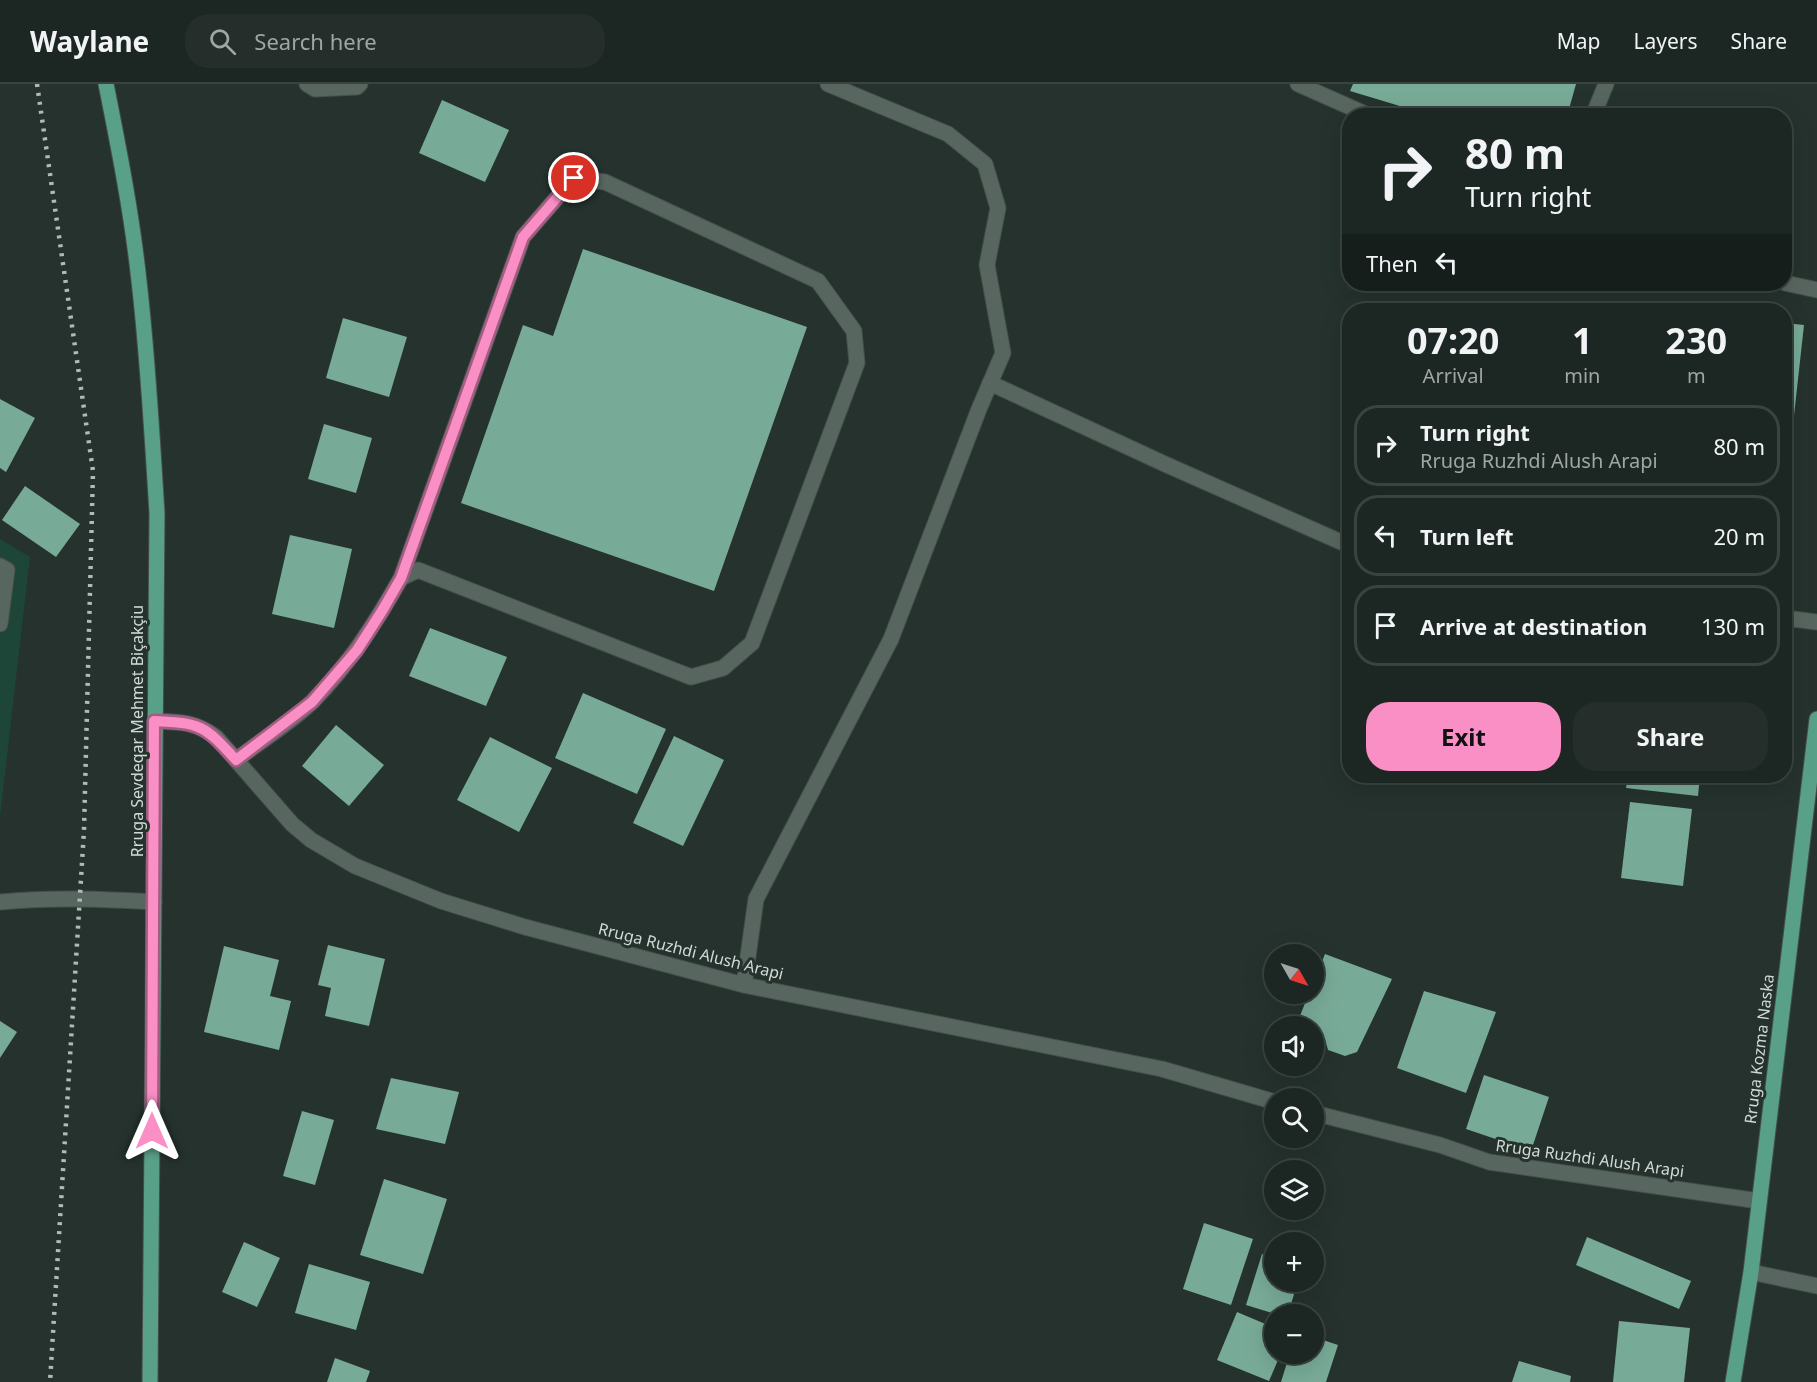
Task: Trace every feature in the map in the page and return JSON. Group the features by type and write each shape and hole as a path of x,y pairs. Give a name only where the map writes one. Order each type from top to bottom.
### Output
{"main road":[{"name":"Rruga Sevdeqar Mehmet Biçakçiu","path":"106,84 122,166 139,281 157,513 150,1382"},
{"name":"Rruga Kozma Naska","path":"1733,1382 1751,1272 1817,719"}],"street":[{"path":"307,84 315,89 357,87 360,84"},
{"path":"744,985 756,898 891,639 1003,353 987,265 998,208 985,164 948,134 828,84"},
{"path":"1298,84 1352,108"},
{"path":"1596,108 1606,84"},
{"path":"236,760 312,702 357,650 401,578 523,237 574,178 605,182 818,281 854,331 857,363 752,643 723,668 691,677 418,570 401,578"},
{"path":"1792,285 1817,290"},
{"path":"990,383 1342,542"},
{"path":"0,566 8,570 0,624"},
{"path":"1792,619 1817,622"},
{"name":"Rruga Ruzhdi Alush Arapi","path":"154,721 189,723 205,729 216,737 292,824 311,840 355,866 441,901 525,927 744,985 1162,1069 1264,1099"},
{"path":"0,902 79,898 154,902"},
{"name":"Rruga Ruzhdi Alush Arapi","path":"1324,1116 1440,1145 1489,1162 1759,1201"},
{"path":"1751,1272 1817,1286"}],"green space":[{"path":"0,539 30,557 0,817"}],"building":[{"path":"1353,84 1576,84 1569,108 1406,108 1350,91"},
{"path":"442,100 509,130 485,182 419,153"},
{"path":"583,249 807,327 714,591 461,503 523,325 553,336"},
{"path":"343,318 407,337 389,397 326,378"},
{"path":"1792,324 1804,325 1792,434"},
{"path":"0,399 35,418 6,472 0,468"},
{"path":"324,424 372,438 356,493 308,479"},
{"path":"25,486 80,524 56,557 2,520"},
{"path":"290,535 352,549 334,628 272,614"},
{"path":"430,628 507,657 486,706 409,676"},
{"path":"583,693 666,729 637,794 555,758"},
{"path":"336,725 384,765 349,806 302,766"},
{"path":"674,736 724,760 683,846 633,823"},
{"path":"490,737 552,768 519,832 457,800"},
{"path":"1627,783 1699,783 1698,796 1626,788"},
{"path":"1630,802 1692,809 1683,886 1621,878"},
{"path":"328,945 385,959 369,1026 325,1016 331,988 318,985"},
{"path":"224,946 279,960 270,996 291,1001 279,1050 204,1032"},
{"path":"1325,954 1392,979 1357,1052 1345,1056 1328,1050 1324,1039 1324,1016 1300,1016 1305,1004 1324,1004"},
{"path":"1424,991 1496,1012 1466,1093 1397,1068"},
{"path":"0,1021 17,1032 0,1058"},
{"path":"1484,1075 1549,1097 1531,1151 1466,1129"},
{"path":"391,1078 459,1092 445,1144 376,1129"},
{"path":"302,1111 334,1120 315,1185 283,1176"},
{"path":"384,1179 447,1199 423,1274 360,1255"},
{"path":"1204,1223 1253,1239 1231,1305 1183,1289"},
{"path":"1587,1237 1691,1281 1679,1309 1576,1265"},
{"path":"244,1242 280,1258 257,1307 222,1292"},
{"path":"1262,1254 1264,1255 1264,1292 1295,1292 1291,1304 1264,1304 1264,1311 1246,1305"},
{"path":"309,1264 370,1282 356,1330 295,1313"},
{"path":"1237,1312 1264,1323 1264,1364 1276,1364 1269,1381 1217,1360"},
{"path":"1619,1321 1690,1328 1684,1382 1613,1382"},
{"path":"1324,1340 1338,1345 1326,1382 1281,1382 1287,1364 1324,1364"},
{"path":"335,1358 370,1371 366,1382 327,1382"},
{"path":"1519,1361 1571,1376 1570,1382 1512,1382"}],"railway":[{"path":"37,84 93,471 84,830 50,1382"}],"route":[{"path":"152,1131 154,721 189,723 205,729 216,737 236,760 312,702 357,650 401,578 523,237 574,178"}]}
